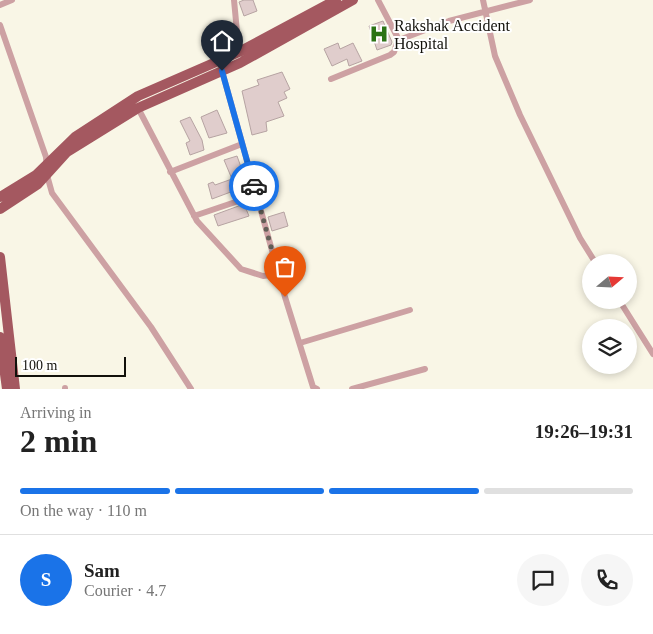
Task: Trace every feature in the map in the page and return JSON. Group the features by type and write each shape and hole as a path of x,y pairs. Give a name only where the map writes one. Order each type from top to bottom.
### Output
{"main road":[{"path":"0,209 38,184 67,152 138,108 222,71 239,57 336,0"},
{"path":"0,197 36,175 74,137 138,96 239,57 353,0"},
{"path":"0,257 15,389"},
{"path":"0,337 7,389"}],"street":[{"path":"0,5 12,0"},
{"path":"234,0 239,57"},
{"path":"330,79 394,52 398,40 378,0"},
{"path":"483,0 495,56 520,115 580,238 590,254"},
{"path":"398,40 448,21 530,0"},
{"path":"0,26 47,162 47,175 52,194 151,327 191,389"},
{"path":"222,71 278,274 314,388"},
{"path":"138,108 194,216 241,269 263,276 278,274"},
{"path":"170,172 242,144"},
{"path":"194,216 256,195"},
{"path":"625,309 653,354"},
{"path":"300,343 410,310"},
{"path":"352,389 366,388 425,368"}],"building":[{"path":"253,0 257,11 244,16 239,2"},
{"path":"383,21 392,42 391,45 377,50 369,26"},
{"path":"338,43 340,49 353,43 362,61 349,66 347,59 332,66 324,49"},
{"path":"282,72 290,89 284,92 287,98 278,102 284,116 266,122 267,131 252,135 242,91 259,85 257,80"},
{"path":"217,110 227,133 209,138 201,117"},
{"path":"190,117 202,140 204,150 190,155 186,143 190,141 180,121"},
{"path":"237,156 241,167 237,169 244,187 212,199 208,184 213,182 215,185 232,179 224,160"},
{"path":"244,204 249,216 218,226 214,215"},
{"path":"284,212 288,226 272,231 268,217"}],"way so far":[{"path":"254,186 285,297"}],"place":[{"name":"Rakshak Accident Hospital","path":"379,34"}],"route":[{"path":"222,71 254,186"}]}
